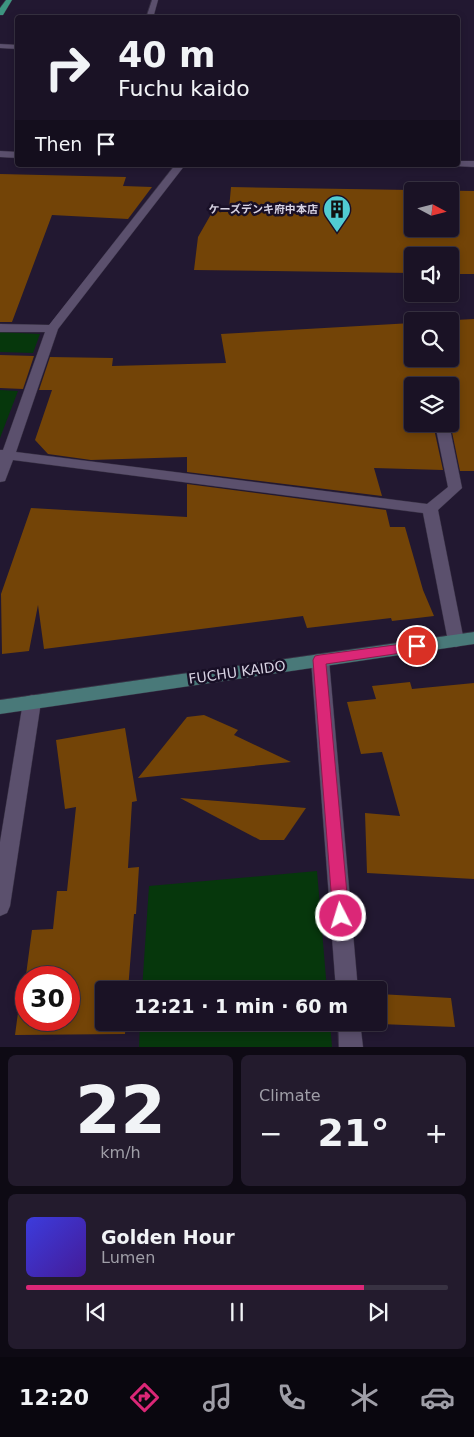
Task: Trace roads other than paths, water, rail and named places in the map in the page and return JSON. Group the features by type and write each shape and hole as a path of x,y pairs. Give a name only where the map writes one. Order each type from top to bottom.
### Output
{"highway":[{"path":"0,13 9,0"}],"main road":[{"name":"FUCHU KAIDO","path":"0,707 474,638"}],"street":[{"path":"150,15 155,0"},
{"path":"0,46 15,47"},
{"path":"0,154 15,155"},
{"path":"460,164 474,164"},
{"path":"0,478 4,454 52,329 178,167"},
{"path":"0,328 52,329"},
{"path":"4,454 430,509 455,488 444,432"},
{"path":"430,509 456,641"},
{"path":"320,660 346,981"},
{"path":"0,906 32,702"},
{"path":"350,1031 351,1047"}],"place":[{"name":"ケーズデンキ府中本店","path":"337,233"}]}
